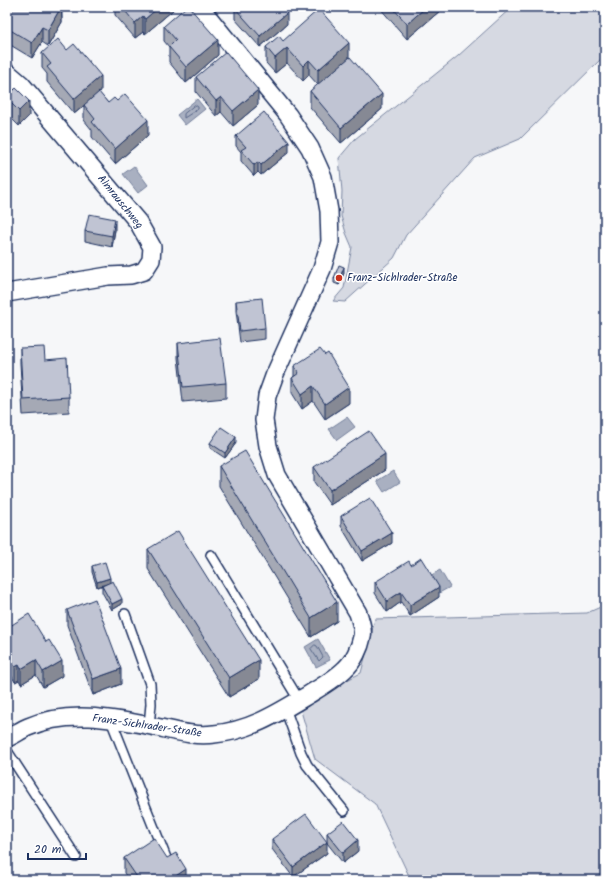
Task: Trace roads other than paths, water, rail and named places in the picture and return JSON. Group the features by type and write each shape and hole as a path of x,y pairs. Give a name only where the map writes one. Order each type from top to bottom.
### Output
{"street":[{"name":"Franz-Sichlrader-Straße","path":"7,738 29,726 58,718 80,716 185,733 212,735 235,731 258,724 292,704 346,668 356,654 363,635 358,613 277,475 268,446 264,420 267,396 274,374 322,269 330,242 329,211 323,177 310,148 288,115 200,7"},
{"name":"Almrauschweg","path":"7,72 26,90 138,222 152,247 151,260 144,271 131,276 108,276 7,293"}],"lane":[{"path":"211,555 292,704 301,753 307,765 344,811"},
{"path":"125,614 150,684 151,704 149,726"},
{"path":"111,720 166,858"},
{"path":"7,751 76,857"}],"water":[{"path":"197,99 205,109 185,125 177,115"},
{"path":"134,166 148,185 138,193 123,174"},
{"path":"347,417 355,427 337,440 329,429"},
{"path":"393,471 400,482 384,492 377,481"},
{"path":"440,570 450,587 439,593 430,576"},
{"path":"318,639 330,660 316,667 305,647"}],"place":[{"name":"Franz-Sichlrader-Straße","path":"339,278"}]}
